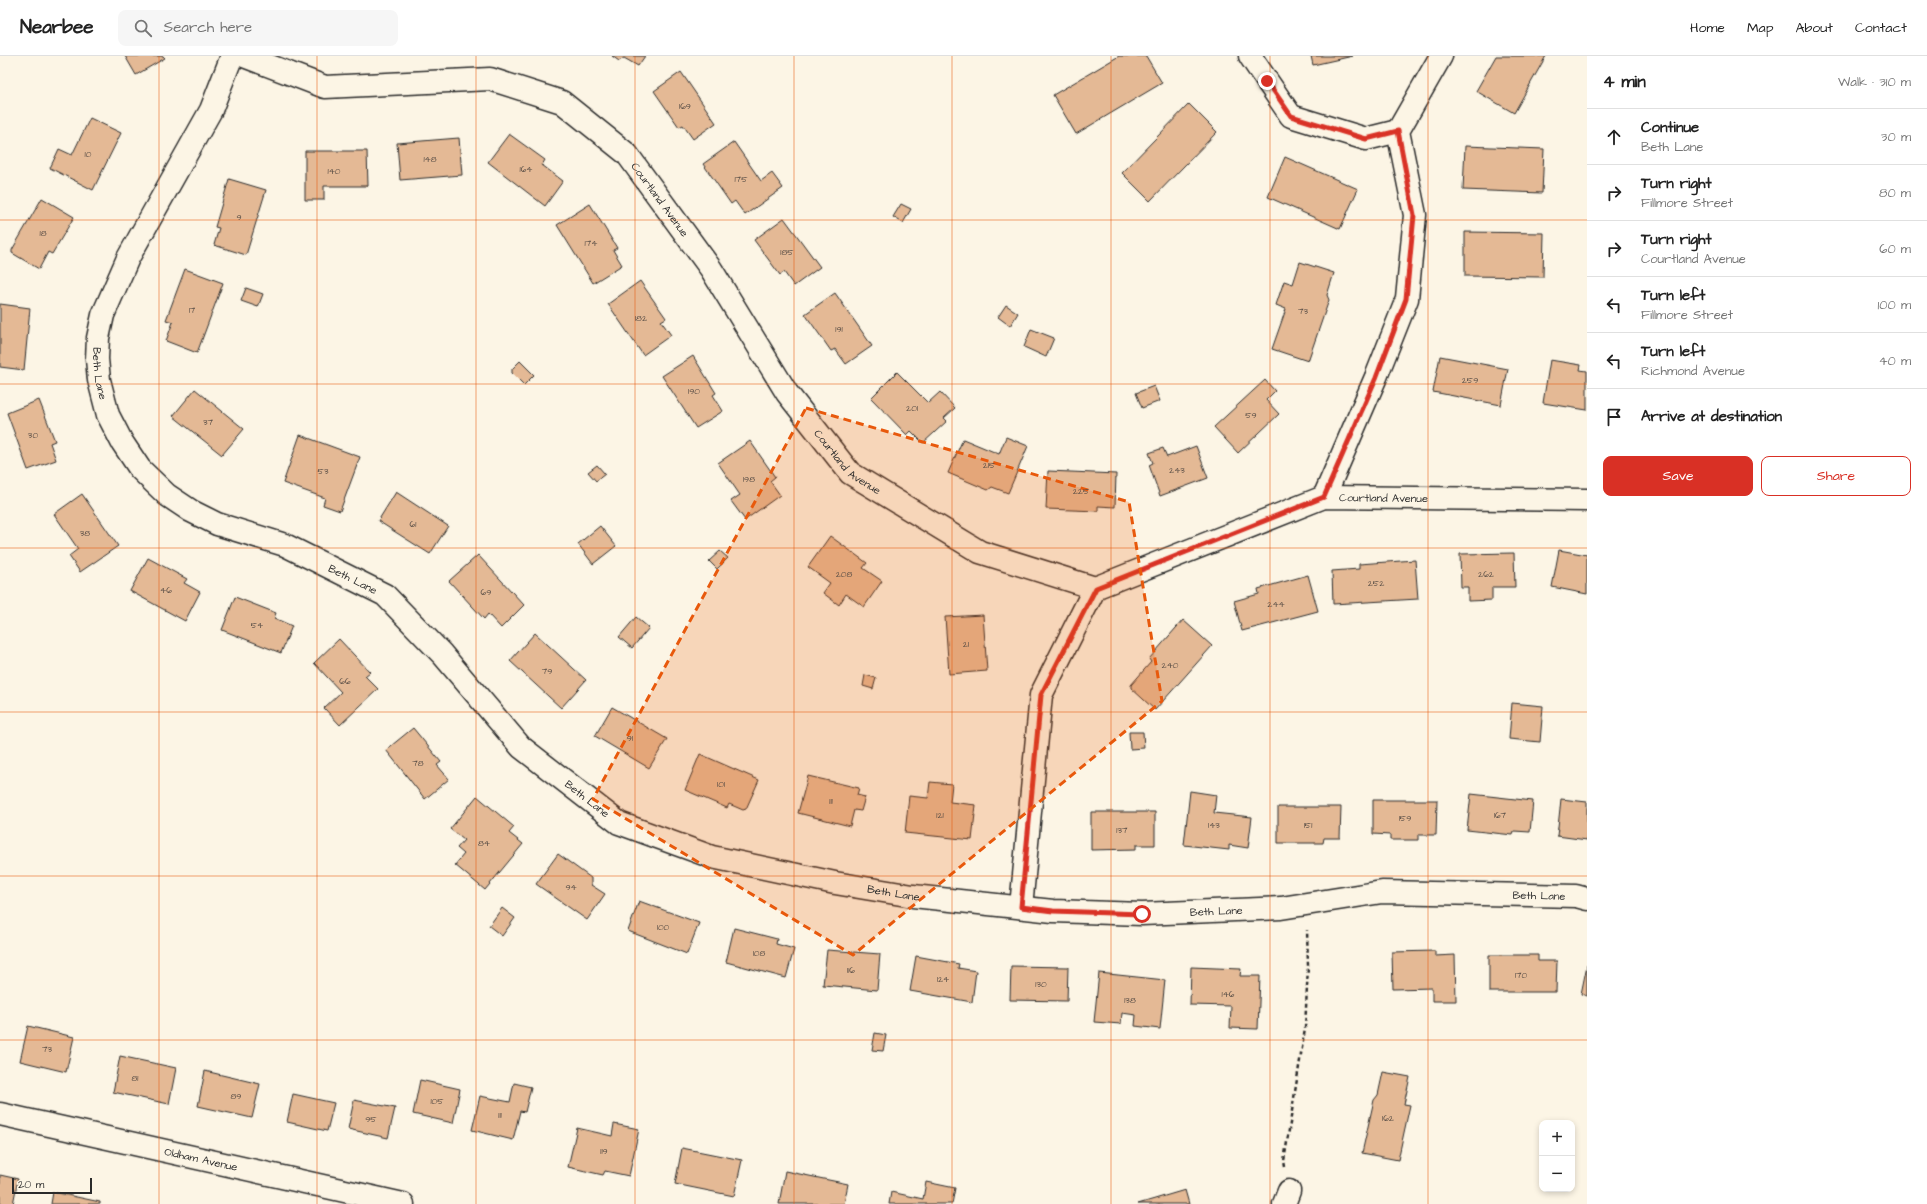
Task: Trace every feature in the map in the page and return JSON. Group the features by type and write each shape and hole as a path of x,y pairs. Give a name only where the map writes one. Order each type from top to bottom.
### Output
{"street":[{"name":"Beth Lane","path":"232,56 211,110 128,258 104,315 98,338 97,359 99,380 108,415 122,442 140,469 167,495 191,511 217,524 285,545 385,595 442,654 521,748 619,823 712,857 765,869 835,883 913,896 1053,911 1142,914 1281,908 1382,892 1576,896 1587,899"},
{"name":"Courtland Avenue","path":"244,56 325,87 490,79 562,102 626,154 711,269 787,394 850,473 980,552 1096,588 1324,497 1587,500"},
{"path":"1250,56 1291,116 1366,139 1398,131"},
{"path":"1324,497 1376,378 1406,299 1414,215 1398,131 1441,56"},
{"path":"1021,907 1041,695 1096,588"},
{"name":"Oldham Avenue","path":"0,1114 403,1204"}],"path":[{"path":"1287,1197 1284,1161 1305,1029 1308,966 1306,904"}],"highlighted area":[{"path":"806,408 1129,502 1162,701 853,955 593,799"}],"building":[{"path":"125,56 163,56 165,58 136,75"},
{"path":"612,56 645,56 638,66 624,58 619,61"},
{"path":"1119,56 1146,56 1162,83 1076,134 1053,95"},
{"path":"1311,56 1353,56 1313,65"},
{"path":"1496,56 1546,56 1514,113 1476,91"},
{"path":"681,72 716,123 693,139 683,125 679,127 654,91"},
{"path":"1189,104 1217,132 1150,201 1122,173"},
{"path":"90,118 121,133 93,190 50,168 59,149 72,155"},
{"path":"509,134 545,160 542,165 563,181 545,206 488,162"},
{"path":"459,138 462,175 400,180 397,143"},
{"path":"734,142 761,181 772,173 783,188 745,215 735,201 731,204 703,164"},
{"path":"1465,146 1544,149 1542,193 1463,190"},
{"path":"305,151 367,151 368,186 324,186 324,200 305,200"},
{"path":"1285,157 1358,189 1340,229 1268,197"},
{"path":"229,179 266,190 246,255 214,245 219,228 215,227"},
{"path":"42,198 74,217 52,254 48,252 39,269 12,253 12,250"},
{"path":"590,204 617,248 613,250 622,265 593,283 557,225"},
{"path":"901,204 911,209 903,223 893,217"},
{"path":"784,218 820,267 794,286 784,272 780,275 754,240"},
{"path":"1465,232 1544,233 1543,277 1465,276"},
{"path":"1300,262 1334,273 1327,295 1329,300 1308,361 1272,349 1286,309 1276,305 1284,281 1293,284"},
{"path":"185,269 223,283 197,353 166,341 173,322 166,320"},
{"path":"640,281 666,318 661,321 671,335 643,355 608,304"},
{"path":"246,288 263,294 258,307 241,301"},
{"path":"835,293 872,346 846,364 835,349 831,351 805,314"},
{"path":"0,304 30,308 24,370 0,367"},
{"path":"1006,305 1018,313 1010,326 998,317"},
{"path":"1031,329 1054,338 1046,357 1024,347"},
{"path":"693,356 716,393 713,395 723,411 696,428 662,376"},
{"path":"1440,356 1508,369 1501,405 1433,392"},
{"path":"1550,360 1581,365 1580,370 1587,371 1587,410 1543,403"},
{"path":"520,361 534,375 524,385 512,373 512,369"},
{"path":"897,372 928,403 940,392 955,408 944,418 947,421 923,443 911,431 907,435 871,398"},
{"path":"1265,380 1275,391 1266,400 1279,414 1238,453 1214,427"},
{"path":"1154,386 1160,401 1142,408 1136,393"},
{"path":"195,389 244,429 222,455 173,416"},
{"path":"39,400 55,441 50,443 56,460 28,470 7,413"},
{"path":"300,435 360,457 340,511 323,505 325,498 283,483"},
{"path":"1006,437 1028,446 1008,493 992,487 988,490 948,473 963,439 999,454"},
{"path":"750,441 775,477 770,481 780,495 745,520 731,501 740,495 718,463"},
{"path":"1196,446 1208,478 1160,496 1149,465 1153,463 1149,453 1163,448 1167,457"},
{"path":"597,465 605,474 596,481 588,472"},
{"path":"1048,471 1116,474 1115,507 1098,506 1098,511 1046,509"},
{"path":"396,492 448,526 430,554 378,521"},
{"path":"82,494 118,546 80,572 69,556 78,549 54,514"},
{"path":"600,526 616,546 593,564 578,544"},
{"path":"830,536 867,563 863,568 882,581 864,607 846,594 839,605 823,593 830,583 808,567"},
{"path":"1559,550 1587,555 1587,594 1552,587"},
{"path":"720,551 728,558 717,569 709,561"},
{"path":"1514,553 1515,587 1492,587 1492,600 1468,601 1468,587 1461,587 1460,554"},
{"path":"478,555 524,605 501,628 488,614 484,619 449,581"},
{"path":"148,558 187,579 184,583 200,592 185,621 130,591"},
{"path":"1415,560 1418,599 1333,604 1332,571 1359,569 1359,564"},
{"path":"1308,575 1318,611 1242,631 1234,601 1259,594 1258,589"},
{"path":"235,597 276,613 274,618 292,626 281,653 222,630"},
{"path":"983,615 987,671 949,674 945,617"},
{"path":"636,617 649,628 632,648 619,637"},
{"path":"1183,620 1212,646 1155,710 1131,688 1131,685 1151,662 1149,659"},
{"path":"535,633 586,680 561,708 510,661"},
{"path":"339,639 370,672 365,676 378,689 340,725 324,708 341,692 314,663"},
{"path":"865,675 876,678 873,689 863,686"},
{"path":"1512,703 1543,706 1540,742 1509,739"},
{"path":"612,707 667,739 649,768 595,736"},
{"path":"413,728 441,762 437,765 449,779 425,799 386,750"},
{"path":"1129,732 1143,732 1144,748 1130,749"},
{"path":"700,754 759,780 746,809 743,810 729,804 727,808 685,790"},
{"path":"808,776 859,788 857,795 865,797 861,811 854,810 850,826 798,813"},
{"path":"930,782 952,784 950,802 976,805 972,840 905,833 909,796 928,798"},
{"path":"1190,791 1216,795 1214,813 1252,817 1248,848 1229,845 1229,850 1184,845"},
{"path":"1471,794 1533,801 1530,832 1514,831 1513,835 1467,830"},
{"path":"477,796 514,827 509,833 523,844 485,890 455,865 464,854 457,848 464,840 450,829"},
{"path":"1561,799 1587,802 1587,840 1557,836"},
{"path":"1373,800 1437,800 1436,835 1418,835 1418,840 1390,840 1390,835 1373,834"},
{"path":"1278,807 1341,807 1340,838 1324,838 1323,843 1278,843"},
{"path":"1091,812 1155,812 1155,845 1136,845 1136,849 1091,850"},
{"path":"558,854 591,878 591,885 605,894 587,920 536,884"},
{"path":"639,901 699,923 687,954 628,931"},
{"path":"502,908 515,918 502,936 489,926"},
{"path":"734,928 777,939 776,944 794,949 786,978 726,962"},
{"path":"827,950 880,954 877,990 823,985"},
{"path":"1435,951 1435,956 1455,955 1456,1001 1432,1001 1432,988 1393,989 1392,952"},
{"path":"1489,955 1538,955 1538,961 1557,961 1556,992 1489,992"},
{"path":"916,956 959,964 958,968 976,971 972,1002 910,991"},
{"path":"1587,965 1587,996 1581,994"},
{"path":"1011,966 1068,967 1067,1001 1010,1000"},
{"path":"1191,967 1241,969 1240,976 1260,976 1258,1029 1230,1028 1231,1006 1190,1005"},
{"path":"1099,973 1165,980 1160,1029 1135,1026 1136,1015 1122,1013 1121,1024 1094,1022"},
{"path":"28,1026 74,1037 66,1072 20,1061"},
{"path":"875,1033 886,1035 883,1051 872,1050"},
{"path":"120,1056 176,1068 169,1104 113,1092"},
{"path":"205,1071 260,1084 252,1118 198,1106"},
{"path":"1383,1072 1410,1077 1404,1104 1410,1105 1398,1160 1362,1153 1374,1100 1378,1095"},
{"path":"420,1080 460,1089 453,1123 413,1114"},
{"path":"514,1083 531,1087 525,1112 520,1111 513,1140 472,1130 480,1096 510,1102"},
{"path":"293,1094 334,1103 327,1131 287,1122"},
{"path":"354,1100 395,1108 388,1138 348,1129"},
{"path":"614,1124 639,1129 629,1176 605,1171 603,1175 568,1167 577,1128 612,1136"},
{"path":"682,1148 742,1160 734,1196 675,1184"},
{"path":"785,1171 848,1184 844,1204 779,1204"},
{"path":"0,1175 18,1179 13,1204 0,1204"},
{"path":"926,1182 955,1188 952,1204 889,1204 891,1192 923,1199"},
{"path":"1185,1190 1189,1204 1138,1204"},
{"path":"53,1192 100,1202 100,1204 51,1204"}],"route":[{"path":"1142,914 1053,911 1021,907 1041,695 1096,588 1324,497 1376,378 1406,299 1414,215 1398,131 1366,139 1291,116 1267,81"}]}
